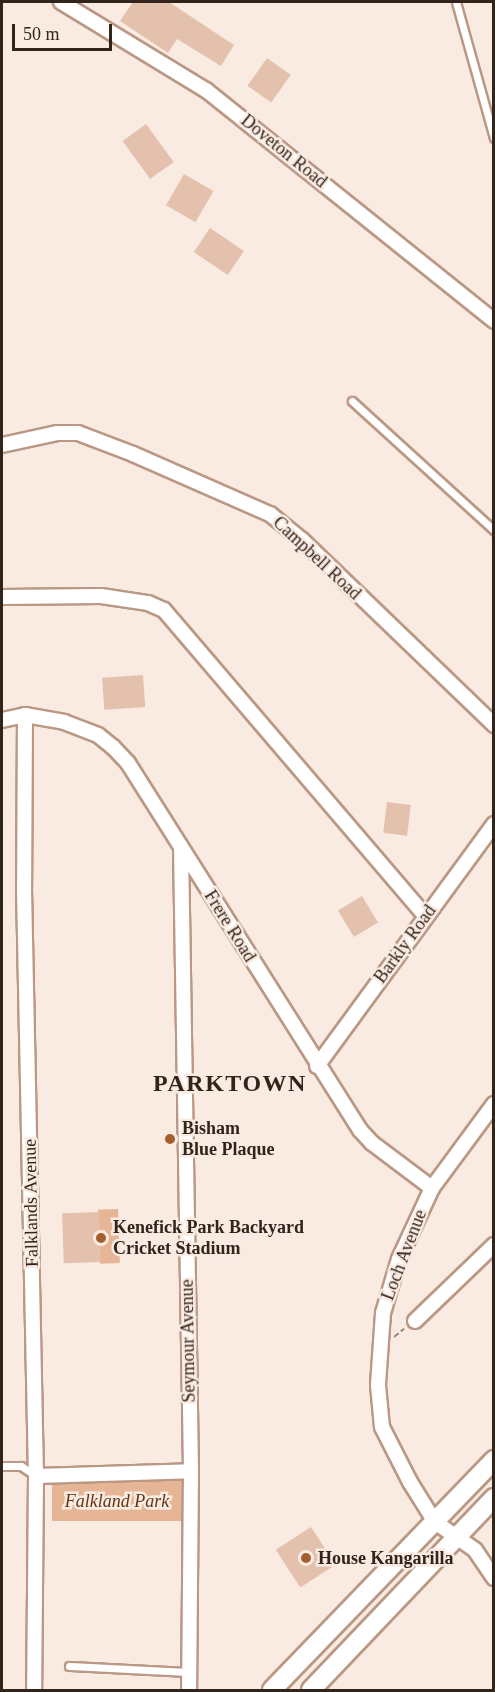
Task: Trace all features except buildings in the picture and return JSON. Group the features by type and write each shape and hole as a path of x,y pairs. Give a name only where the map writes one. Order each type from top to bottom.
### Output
{"main road":[{"path":"276,1689 494,1460"},
{"path":"311,1690 494,1498"}],"street":[{"name":"Doveton Road","path":"61,2 206,90 494,321"},
{"name":"Campbell Road","path":"2,445 57,433 78,433 133,454 270,514 302,540 494,725"},
{"path":"2,597 101,596 148,603 164,610 425,916"},
{"name":"Frere Road","path":"2,720 25,715 83,728 98,735 128,763 317,1066 372,1143 432,1188"},
{"name":"Falklands Avenue","path":"25,715 24,889 36,1476 34,1690"},
{"name":"Barkly Road","path":"317,1066 494,824"},
{"name":"Seymour Avenue","path":"181,847 190,1470 189,1690"},
{"name":"Loch Avenue","path":"435,1522 391,1449 382,1427 379,1413 378,1350 383,1313 392,1275 432,1188 494,1104"},
{"path":"415,1321 494,1245"},
{"path":"36,1476 190,1470"},
{"path":"435,1522 475,1550 494,1578"}],"lane":[{"path":"456,2 494,138"},
{"path":"352,401 494,530"},
{"path":"2,1466 21,1466 36,1476"},
{"path":"69,1666 189,1672"}],"path":[{"path":"378,1350 415,1321"}],"green space":[{"name":"Kenefick Park Backyard Cricket Stadium","path":"118,1209 120,1263 100,1264 98,1210"},
{"name":"Falkland Park","path":"52,1479 182,1479 182,1521 52,1521"}],"place":[{"name":"Bisham Blue Plaque","path":"170,1139"},
{"name":"Kenefick Park Backyard Cricket Stadium","path":"101,1238"},
{"name":"House Kangarilla","path":"306,1558"}],"district":[{"name":"PARKTOWN","path":"230,1084"}]}
